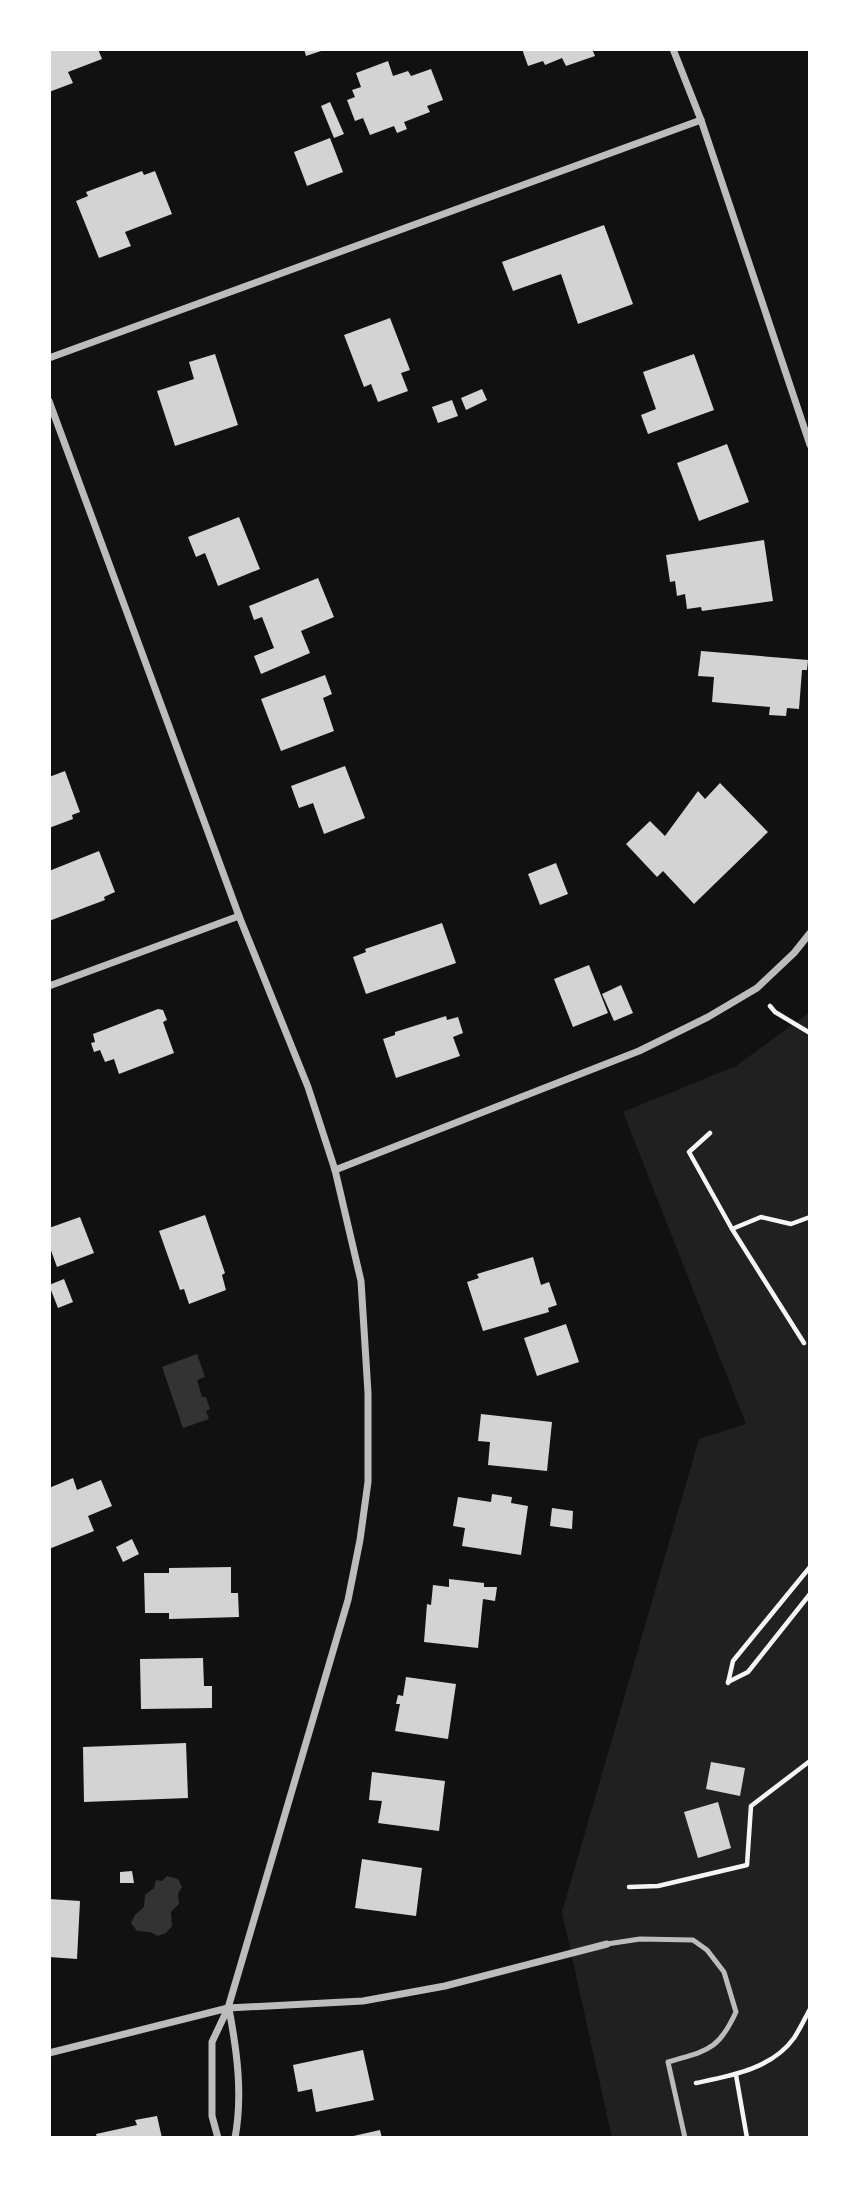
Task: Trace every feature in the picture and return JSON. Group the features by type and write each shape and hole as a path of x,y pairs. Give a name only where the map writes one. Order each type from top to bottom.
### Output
{"street":[{"path":"673,49 701,120 810,445"},
{"path":"49,358 701,120"},
{"path":"49,401 239,916 308,1087 335,1170 361,1281 368,1393 368,1482 360,1540 348,1600 229,2008 212,2042 212,2116 218,2138"},
{"path":"49,986 239,916"},
{"path":"335,1170 639,1051 708,1017 757,988 794,953 810,933"},
{"path":"49,2053 229,2008 363,2001 444,1986 607,1944"},
{"path":"229,2008 237,2049 239,2117 235,2138"}],"lane":[{"path":"607,1944 640,1939 693,1940 708,1950 724,1972 736,2012 726,2034 710,2050 668,2062 685,2138"}],"path":[{"path":"757,988 775,1012 810,1033"},
{"path":"709,1133 689,1152 732,1229 804,1343"},
{"path":"732,1229 761,1217 791,1224 810,1217"},
{"path":"810,1567 733,1661 728,1683 748,1672 810,1594"},
{"path":"629,1887 658,1886 747,1865 751,1806 810,1762"},
{"path":"674,2087 736,2076 765,2063 793,2040 810,2009"},
{"path":"736,2076 747,2138"}],"shaded area":[{"path":"810,1012 810,2138 612,2138 562,1912 699,1439 746,1424 623,1112 736,1066"},
{"path":"197,1354 205,1377 197,1380 202,1397 206,1397 210,1409 206,1411 209,1419 183,1428 162,1367"},
{"path":"167,1876 178,1879 182,1887 178,1894 179,1904 171,1912 172,1926 166,1933 158,1936 137,1931 131,1923 144,1907 145,1895 154,1888 156,1880 162,1881"}],"building":[{"path":"49,49 98,49 102,59 68,72 73,83 49,92"},
{"path":"304,49 327,49 306,56"},
{"path":"522,49 592,49 595,56 566,66 562,58 545,65 543,61 528,66"},
{"path":"388,61 393,76 408,71 411,76 431,69 443,100 427,106 430,112 404,122 407,129 397,133 394,126 370,135 363,118 355,121 347,100 355,97 352,90 361,87 356,73"},
{"path":"330,102 344,134 334,138 321,106"},
{"path":"330,138 343,172 307,186 294,152"},
{"path":"142,171 144,175 155,171 172,214 125,232 131,246 99,258 76,201 88,196 86,192"},
{"path":"604,225 633,304 578,324 561,274 513,291 502,262"},
{"path":"390,318 410,370 401,373 408,391 378,402 371,384 364,387 344,335"},
{"path":"215,354 238,425 175,446 157,391 194,379 189,362"},
{"path":"694,354 714,410 648,434 641,415 656,409 643,372"},
{"path":"482,389 487,400 466,410 461,398"},
{"path":"452,400 458,416 438,423 432,407"},
{"path":"727,444 749,502 699,521 677,463"},
{"path":"239,517 260,569 218,586 205,553 196,557 188,537"},
{"path":"764,540 773,601 702,611 701,607 687,609 685,594 677,596 675,581 670,582 666,555"},
{"path":"318,578 334,617 301,631 310,653 261,674 254,656 274,648 262,617 254,620 249,606"},
{"path":"701,651 808,660 807,670 802,670 799,709 787,708 786,716 769,715 770,707 712,702 714,677 698,676"},
{"path":"325,675 332,694 323,698 334,731 281,751 261,699"},
{"path":"345,766 365,818 324,834 313,803 299,808 291,786"},
{"path":"65,771 80,812 72,815 73,819 49,828 49,777"},
{"path":"720,783 768,832 694,904 663,871 657,877 626,844 650,821 665,836 698,791 705,799"},
{"path":"99,851 115,892 104,897 105,900 49,921 49,871"},
{"path":"556,863 568,894 540,905 528,874"},
{"path":"442,923 456,963 366,994 353,957 366,952 365,949"},
{"path":"589,965 608,1013 573,1027 554,979"},
{"path":"621,985 633,1013 614,1021 602,994"},
{"path":"158,1009 163,1010 167,1020 163,1022 174,1053 119,1074 114,1059 105,1062 100,1050 94,1052 91,1043 95,1042 93,1034"},
{"path":"446,1016 447,1020 458,1017 463,1033 453,1037 460,1056 396,1078 383,1039 395,1035 395,1032"},
{"path":"205,1215 225,1273 222,1275 226,1290 189,1304 184,1289 180,1290 159,1231"},
{"path":"80,1217 94,1253 57,1267 49,1245 49,1228"},
{"path":"533,1257 541,1285 549,1282 557,1305 548,1308 549,1312 483,1331 467,1282 479,1278 477,1274"},
{"path":"64,1279 73,1302 58,1308 49,1285"},
{"path":"566,1324 579,1362 537,1376 524,1338"},
{"path":"481,1414 552,1422 547,1471 488,1465 490,1442 478,1441"},
{"path":"73,1478 77,1490 101,1480 112,1506 88,1516 94,1531 49,1549 49,1488"},
{"path":"492,1494 512,1497 511,1503 528,1506 521,1555 462,1546 465,1528 453,1526 458,1497 491,1502"},
{"path":"552,1508 573,1511 572,1529 550,1526"},
{"path":"132,1539 139,1554 123,1562 116,1547"},
{"path":"231,1567 231,1593 238,1593 239,1617 169,1619 169,1613 145,1613 144,1573 169,1573 169,1568"},
{"path":"449,1579 484,1583 484,1587 497,1587 495,1601 483,1599 478,1648 424,1642 427,1604 431,1605 433,1585 449,1587"},
{"path":"203,1658 204,1686 212,1686 212,1708 141,1709 140,1659"},
{"path":"406,1677 456,1684 448,1739 395,1731 400,1704 396,1704 398,1695 403,1696"},
{"path":"186,1743 188,1798 84,1802 83,1747"},
{"path":"711,1762 745,1768 740,1796 706,1789"},
{"path":"372,1772 445,1781 439,1831 378,1823 382,1801 369,1800"},
{"path":"718,1802 731,1848 698,1858 684,1812"},
{"path":"362,1859 422,1868 416,1916 355,1908"},
{"path":"132,1871 134,1883 120,1883 120,1872"},
{"path":"49,1899 80,1901 77,1959 49,1957"},
{"path":"363,2050 374,2100 316,2112 312,2089 298,2092 293,2065"},
{"path":"157,2116 162,2138 97,2138 96,2134 137,2125 135,2120"},
{"path":"380,2130 382,2138 349,2138 349,2137"}]}
